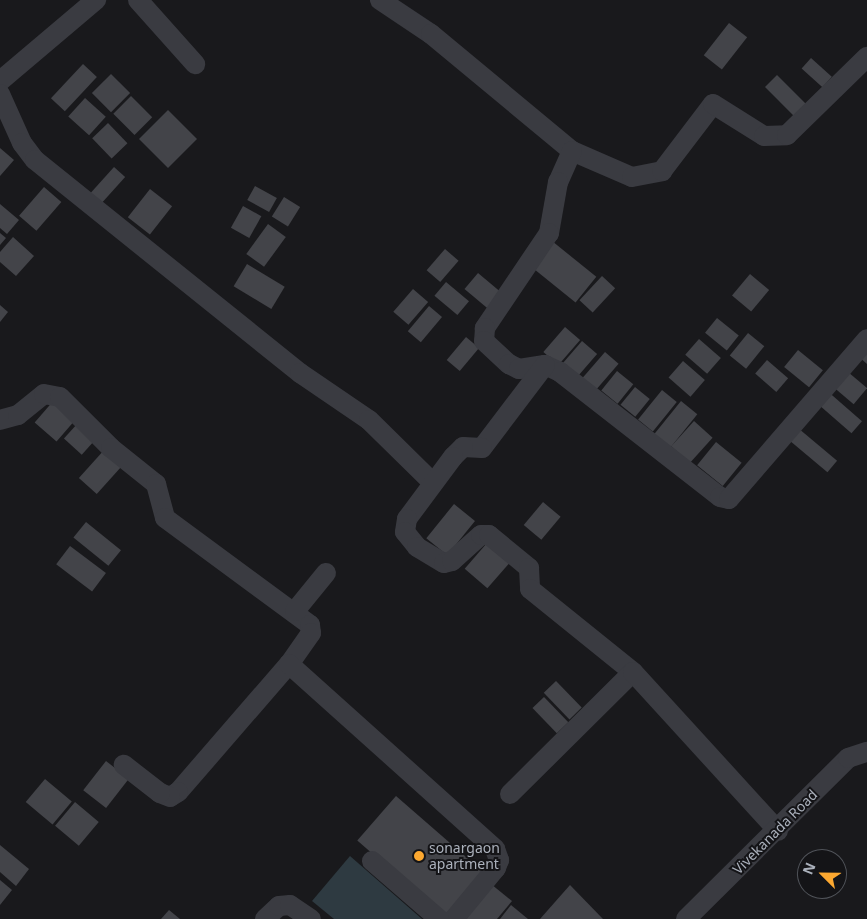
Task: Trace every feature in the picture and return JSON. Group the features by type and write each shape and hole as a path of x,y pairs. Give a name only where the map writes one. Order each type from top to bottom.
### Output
{"street":[{"path":"0,81 96,0"},
{"path":"138,0 195,64"},
{"path":"380,0 431,34 572,151 642,177 662,171 713,104 764,136 787,135 867,58"},
{"path":"0,94 22,143 35,160 300,373 369,420 433,483"},
{"path":"572,151 558,182 549,233 484,335 487,346 519,369 545,365 560,372 720,497 729,499 867,339"},
{"path":"545,365 488,443 480,450 461,448 433,483 404,525 417,547 444,563 452,561 481,535 489,535 529,568 530,589 606,646 633,672 778,831"},
{"path":"0,420 18,415 44,394 60,397 111,448 156,484 165,518 295,611 310,625 311,632 289,664 174,796 160,793 124,765"},
{"path":"295,611 326,573"},
{"path":"289,664 495,849 499,860 454,919"},
{"path":"510,794 633,672"},
{"name":"Vivekanada Road","path":"686,919 778,831 848,758 867,752"},
{"path":"372,861 439,919"},
{"path":"265,919 279,906 290,905 311,919"}],"shaded area":[{"path":"350,856 422,919 334,919 312,901"}],"building":[{"path":"729,23 747,37 722,69 704,55"},
{"path":"811,58 832,77 822,87 802,68"},
{"path":"83,64 97,77 65,111 51,98"},
{"path":"111,74 130,93 111,112 92,93"},
{"path":"777,75 806,104 794,116 765,87"},
{"path":"131,96 152,117 135,135 113,114"},
{"path":"85,98 106,117 89,135 68,117"},
{"path":"168,110 197,139 168,168 139,139"},
{"path":"108,123 127,143 112,158 92,138"},
{"path":"0,148 14,160 0,176"},
{"path":"114,167 125,177 100,205 89,194"},
{"path":"255,186 277,198 269,212 247,200"},
{"path":"44,187 61,202 36,231 19,216"},
{"path":"150,189 172,206 150,235 128,217"},
{"path":"284,197 300,207 288,227 272,217"},
{"path":"0,204 19,220 7,234 0,228"},
{"path":"243,206 261,216 249,238 231,228"},
{"path":"268,224 286,237 264,267 246,254"},
{"path":"0,233 6,238 0,245"},
{"path":"13,237 34,256 16,276 0,262 0,252"},
{"path":"552,241 596,277 576,303 531,267"},
{"path":"445,249 459,261 440,282 427,270"},
{"path":"247,264 285,287 271,309 234,286"},
{"path":"478,273 501,292 487,308 465,289"},
{"path":"750,274 769,290 751,312 732,295"},
{"path":"602,276 615,288 593,312 579,300"},
{"path":"446,282 469,301 457,315 434,296"},
{"path":"413,289 428,302 408,325 393,312"},
{"path":"0,305 8,312 0,322"},
{"path":"429,306 442,317 421,342 408,331"},
{"path":"717,318 739,336 727,350 705,333"},
{"path":"565,327 580,340 558,365 543,352"},
{"path":"748,333 764,346 746,369 730,356"},
{"path":"466,337 479,348 460,371 447,360"},
{"path":"699,339 721,358 707,374 685,355"},
{"path":"582,341 597,354 575,379 560,366"},
{"path":"867,346 867,364 858,356"},
{"path":"798,350 823,370 809,387 784,367"},
{"path":"605,352 619,364 596,390 582,378"},
{"path":"767,360 788,378 776,392 755,374"},
{"path":"683,361 705,380 690,397 669,378"},
{"path":"617,371 633,384 618,404 601,390"},
{"path":"848,372 867,388 854,404 835,388"},
{"path":"635,387 650,399 635,417 621,405"},
{"path":"825,389 862,421 851,433 815,401"},
{"path":"662,390 677,402 653,431 638,420"},
{"path":"55,399 77,418 57,441 35,422"},
{"path":"681,401 697,414 670,448 654,434"},
{"path":"694,421 713,438 690,463 671,446"},
{"path":"78,423 96,439 82,455 64,439"},
{"path":"798,428 837,461 827,472 788,439"},
{"path":"716,442 742,463 723,486 697,465"},
{"path":"105,449 123,465 97,494 79,478"},
{"path":"543,502 561,517 541,540 524,525"},
{"path":"454,504 475,521 447,555 426,538"},
{"path":"86,522 121,550 108,566 73,538"},
{"path":"487,543 510,563 487,588 465,569"},
{"path":"70,546 106,573 92,591 56,564"},
{"path":"556,681 582,708 569,719 544,693"},
{"path":"544,697 568,722 557,733 532,708"},
{"path":"106,761 129,779 106,808 83,790"},
{"path":"45,779 72,801 53,824 26,802"},
{"name":"sonargaon apartment","path":"396,796 483,871 444,916 357,841"},
{"path":"75,802 99,822 79,846 55,826"},
{"path":"0,845 29,869 16,886 0,872"},
{"path":"0,880 12,890 0,905"},
{"path":"491,884 512,901 497,919 461,919"},
{"path":"570,885 603,919 540,919"},
{"path":"511,905 528,919 500,919"},
{"path":"169,910 180,919 161,919"}],"place":[{"name":"sonargaon apartment","path":"419,856"}]}
